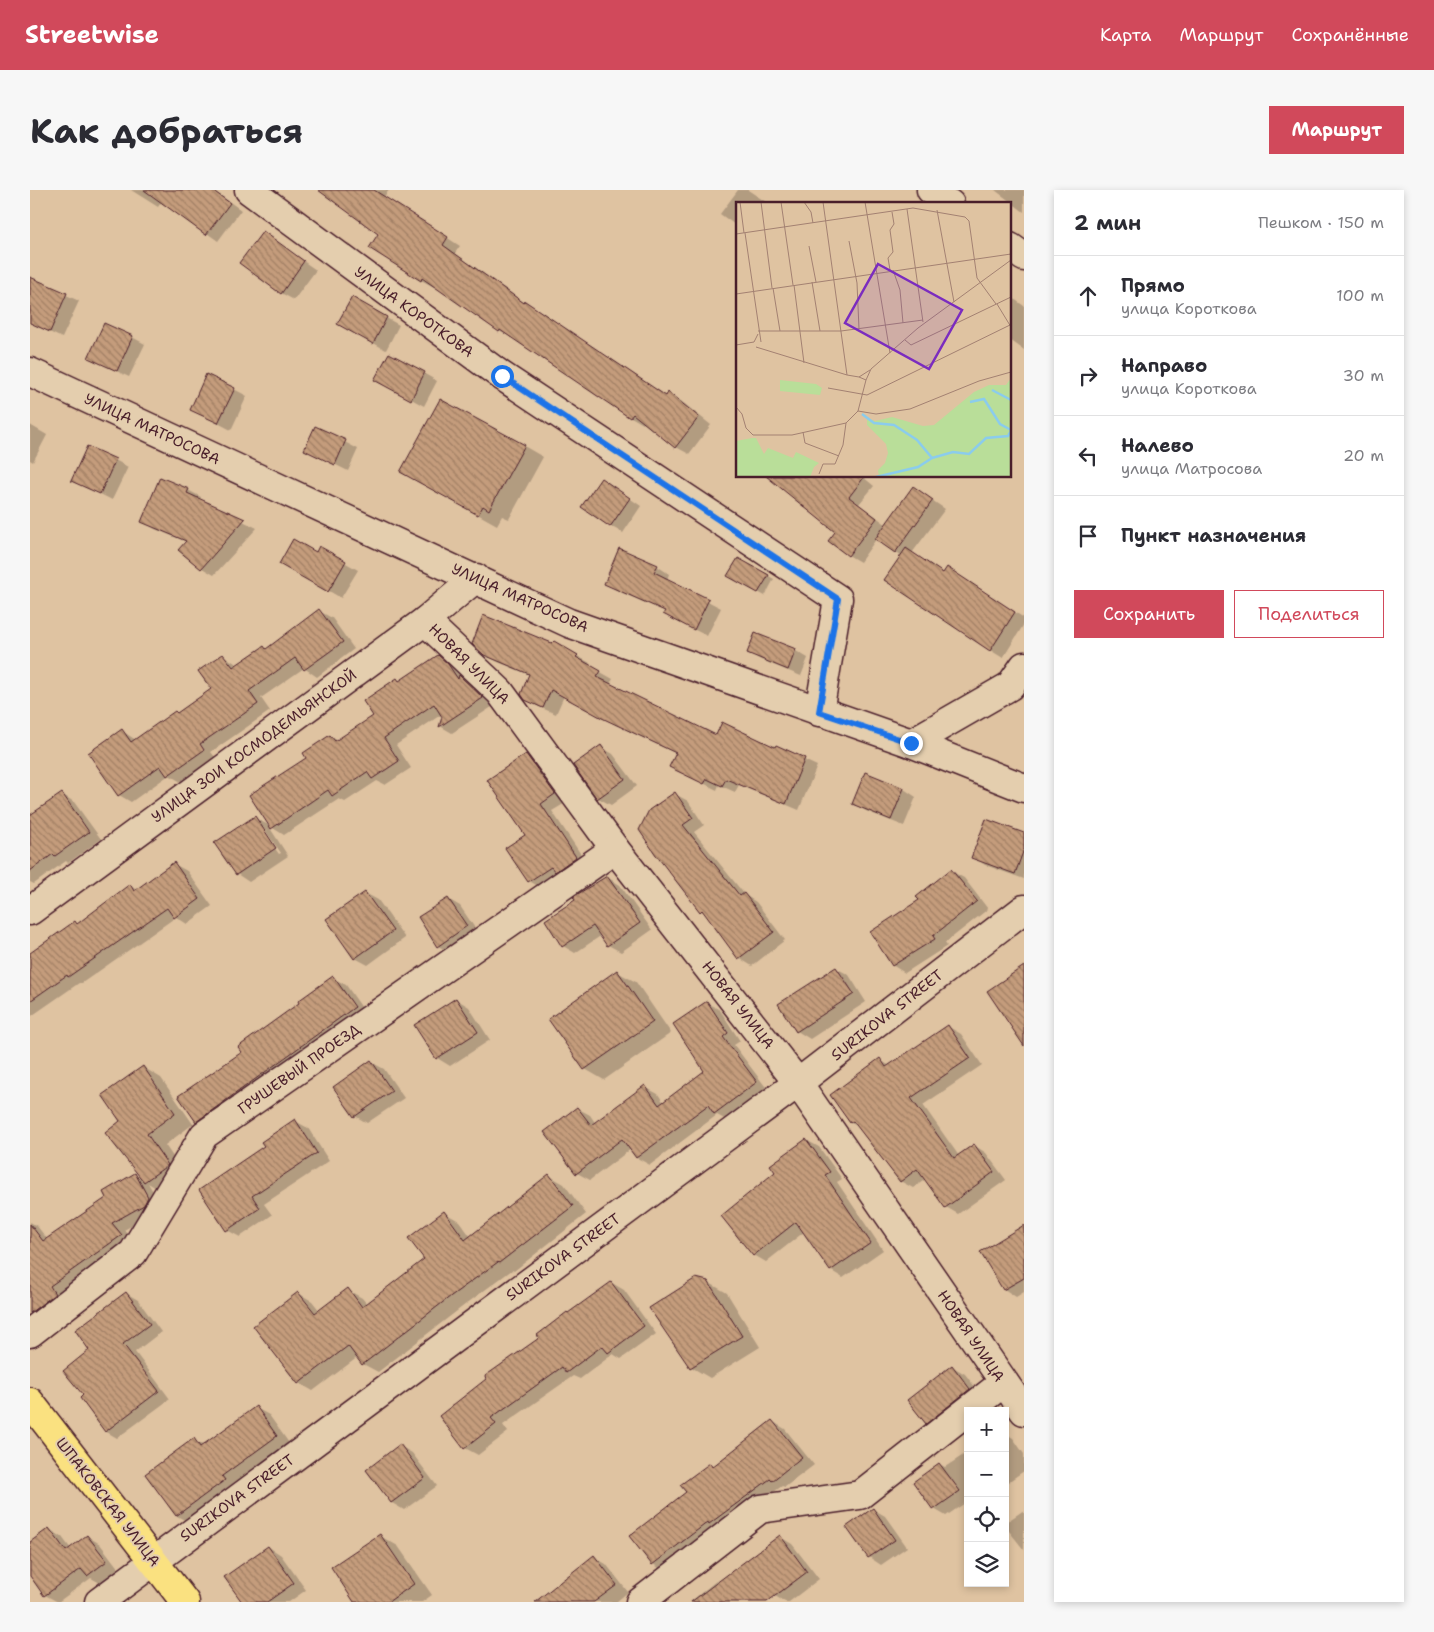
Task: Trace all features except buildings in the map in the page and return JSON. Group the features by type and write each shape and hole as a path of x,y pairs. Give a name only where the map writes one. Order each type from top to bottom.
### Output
{"main road":[{"name":"ШПАКОВСКАЯ УЛИЦА","path":"30,1402 185,1602"}],"street":[{"name":"УЛИЦА КОРОТКОВА","path":"249,190 502,376 838,599 819,712"},
{"path":"931,190 947,202"},
{"path":"957,202 966,190"},
{"path":"1012,248 1024,257"},
{"name":"УЛИЦА МАТРОСОВА","path":"30,372 476,578 569,623 911,743 1024,788"},
{"name":"УЛИЦА ЗОИ КОСМОДЕМЬЯНСКОЙ","path":"30,911 425,621 476,578"},
{"name":"НОВАЯ УЛИЦА","path":"425,621 500,692 615,850 798,1083 1024,1412"},
{"path":"911,743 1010,686 1024,666"},
{"name":"ГРУШЕВЫЙ ПРОЕЗД","path":"30,1333 133,1253 204,1135 615,850"},
{"name":"SURIKOVA STREET","path":"99,1602 153,1560 798,1083 1024,909"},
{"path":"640,1602 760,1510 860,1494 1003,1383"}],"route":[{"path":"502,376 838,599 819,712 911,743"}]}
